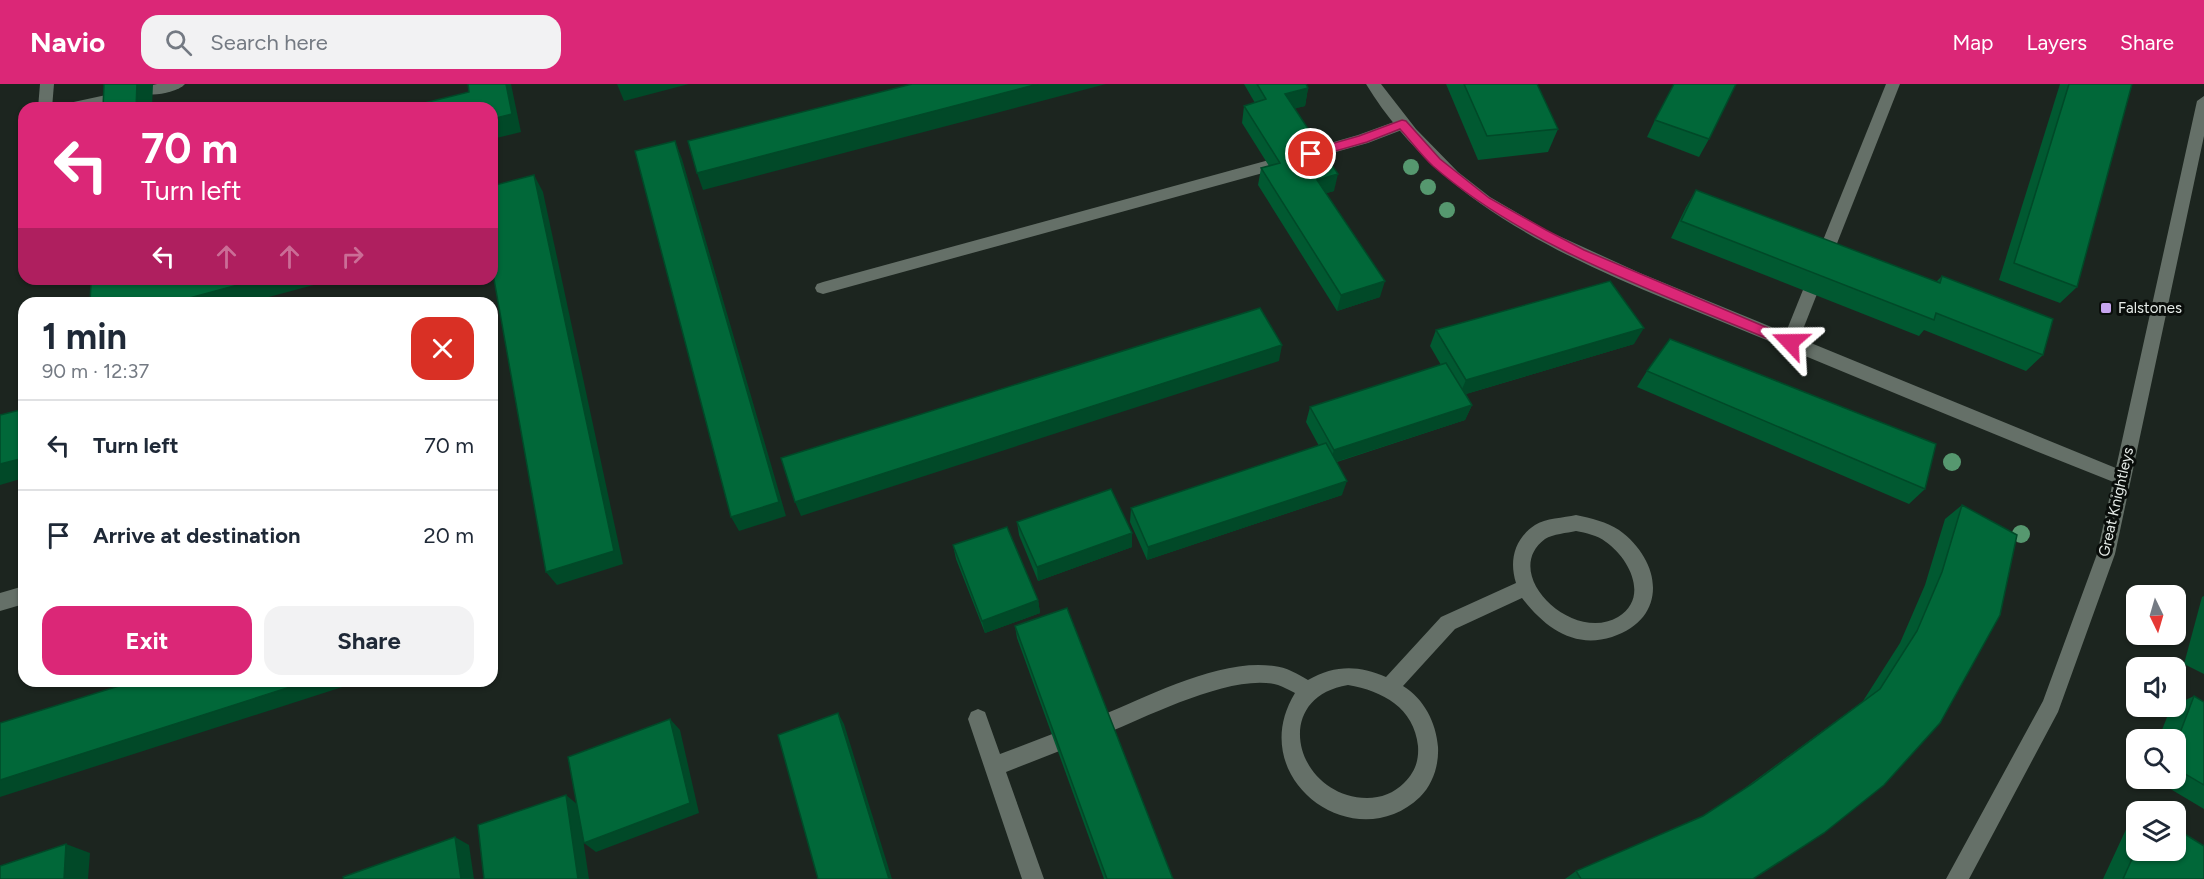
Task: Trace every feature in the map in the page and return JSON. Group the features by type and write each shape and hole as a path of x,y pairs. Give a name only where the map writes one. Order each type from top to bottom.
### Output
{"street":[{"path":"46,102 47,84"},
{"path":"153,90 178,84"},
{"path":"1373,84 1402,124 1436,162 1485,201 1579,253 2122,478"},
{"path":"1790,342 1893,84"},
{"path":"97,102 120,97"},
{"name":"Great Knightleys","path":"1957,879 2051,705 2106,554 2204,101"},
{"path":"1311,154 1363,139 1402,124"},
{"path":"824,288 1269,166"},
{"path":"1576,523 1595,527 1613,536 1629,549 1639,565 1645,584 1643,602 1634,618 1618,628 1598,632 1575,629 1554,620 1536,606 1525,588 1520,571 1522,554 1529,541 1541,530 1558,524 1576,523"},
{"path":"1390,686 1448,623 1525,588"},
{"path":"0,602 18,597"},
{"path":"1107,723 1201,687 1243,675 1275,675 1310,690"},
{"path":"1348,676 1369,678 1390,686 1407,700 1421,718 1428,739 1428,760 1421,781 1405,797 1384,807 1360,809 1336,803 1314,789 1298,770 1290,747 1290,724 1298,706 1310,690 1328,680 1348,676"},
{"path":"978,719 1033,879"},
{"path":"996,766 1055,743"}],"building":[{"path":"104,84 137,84 136,102 103,102"},
{"path":"468,84 506,84 512,114 498,118 498,102 428,102 469,92"},
{"path":"912,84 1038,84 697,173 688,141"},
{"path":"1257,84 1306,84 1308,88 1285,94 1338,174 1317,180 1385,281 1341,295 1261,168 1280,163 1244,106 1266,99"},
{"path":"1464,84 1537,84 1558,129 1487,136"},
{"path":"1674,84 1736,84 1709,139 1655,120"},
{"path":"2069,84 2132,84 2077,287 2014,263"},
{"path":"675,141 779,502 731,517 635,151"},
{"path":"534,175 614,551 546,572 495,285 498,285 498,184"},
{"path":"1696,190 1940,283 1942,276 2053,319 2043,355 1936,313 1934,320 1681,221"},
{"path":"1610,281 1644,328 1466,380 1436,330"},
{"path":"91,285 238,285 193,297 90,297"},
{"path":"1260,308 1282,345 795,502 781,458"},
{"path":"1670,339 1936,444 1925,489 1647,371"},
{"path":"1446,363 1472,405 1334,450 1310,407"},
{"path":"18,410 18,460 0,464 0,415"},
{"path":"1326,443 1347,481 1148,547 1131,508"},
{"path":"1111,489 1132,533 1037,567 1017,522"},
{"path":"1962,505 2017,535 2000,615 1940,723 1884,785 1824,833 1753,879 1581,879 1576,871 1703,816 1752,784 1880,689 1917,631 1942,572"},
{"path":"1007,527 1038,600 982,621 953,545"},
{"path":"1067,608 1173,879 1107,879 1015,626"},
{"path":"116,687 290,687 0,780 0,723"},
{"path":"2194,696 2204,702 2204,785 2186,774 2186,729 2181,729"},
{"path":"838,713 889,879 818,879 778,735"},
{"path":"670,719 690,803 584,843 568,757"},
{"path":"566,795 578,879 484,879 478,825"},
{"path":"2186,835 2204,846 2204,879 2123,879 2131,861 2186,861"},
{"path":"455,837 461,879 344,879 343,877"},
{"path":"66,844 64,879 0,879 0,866"}],"place":[{"name":"Falstones","path":"2106,308"}],"route":[{"path":"1311,154 1363,139 1402,124 1436,162 1485,201 1541,233 1579,253 1790,342"}]}
